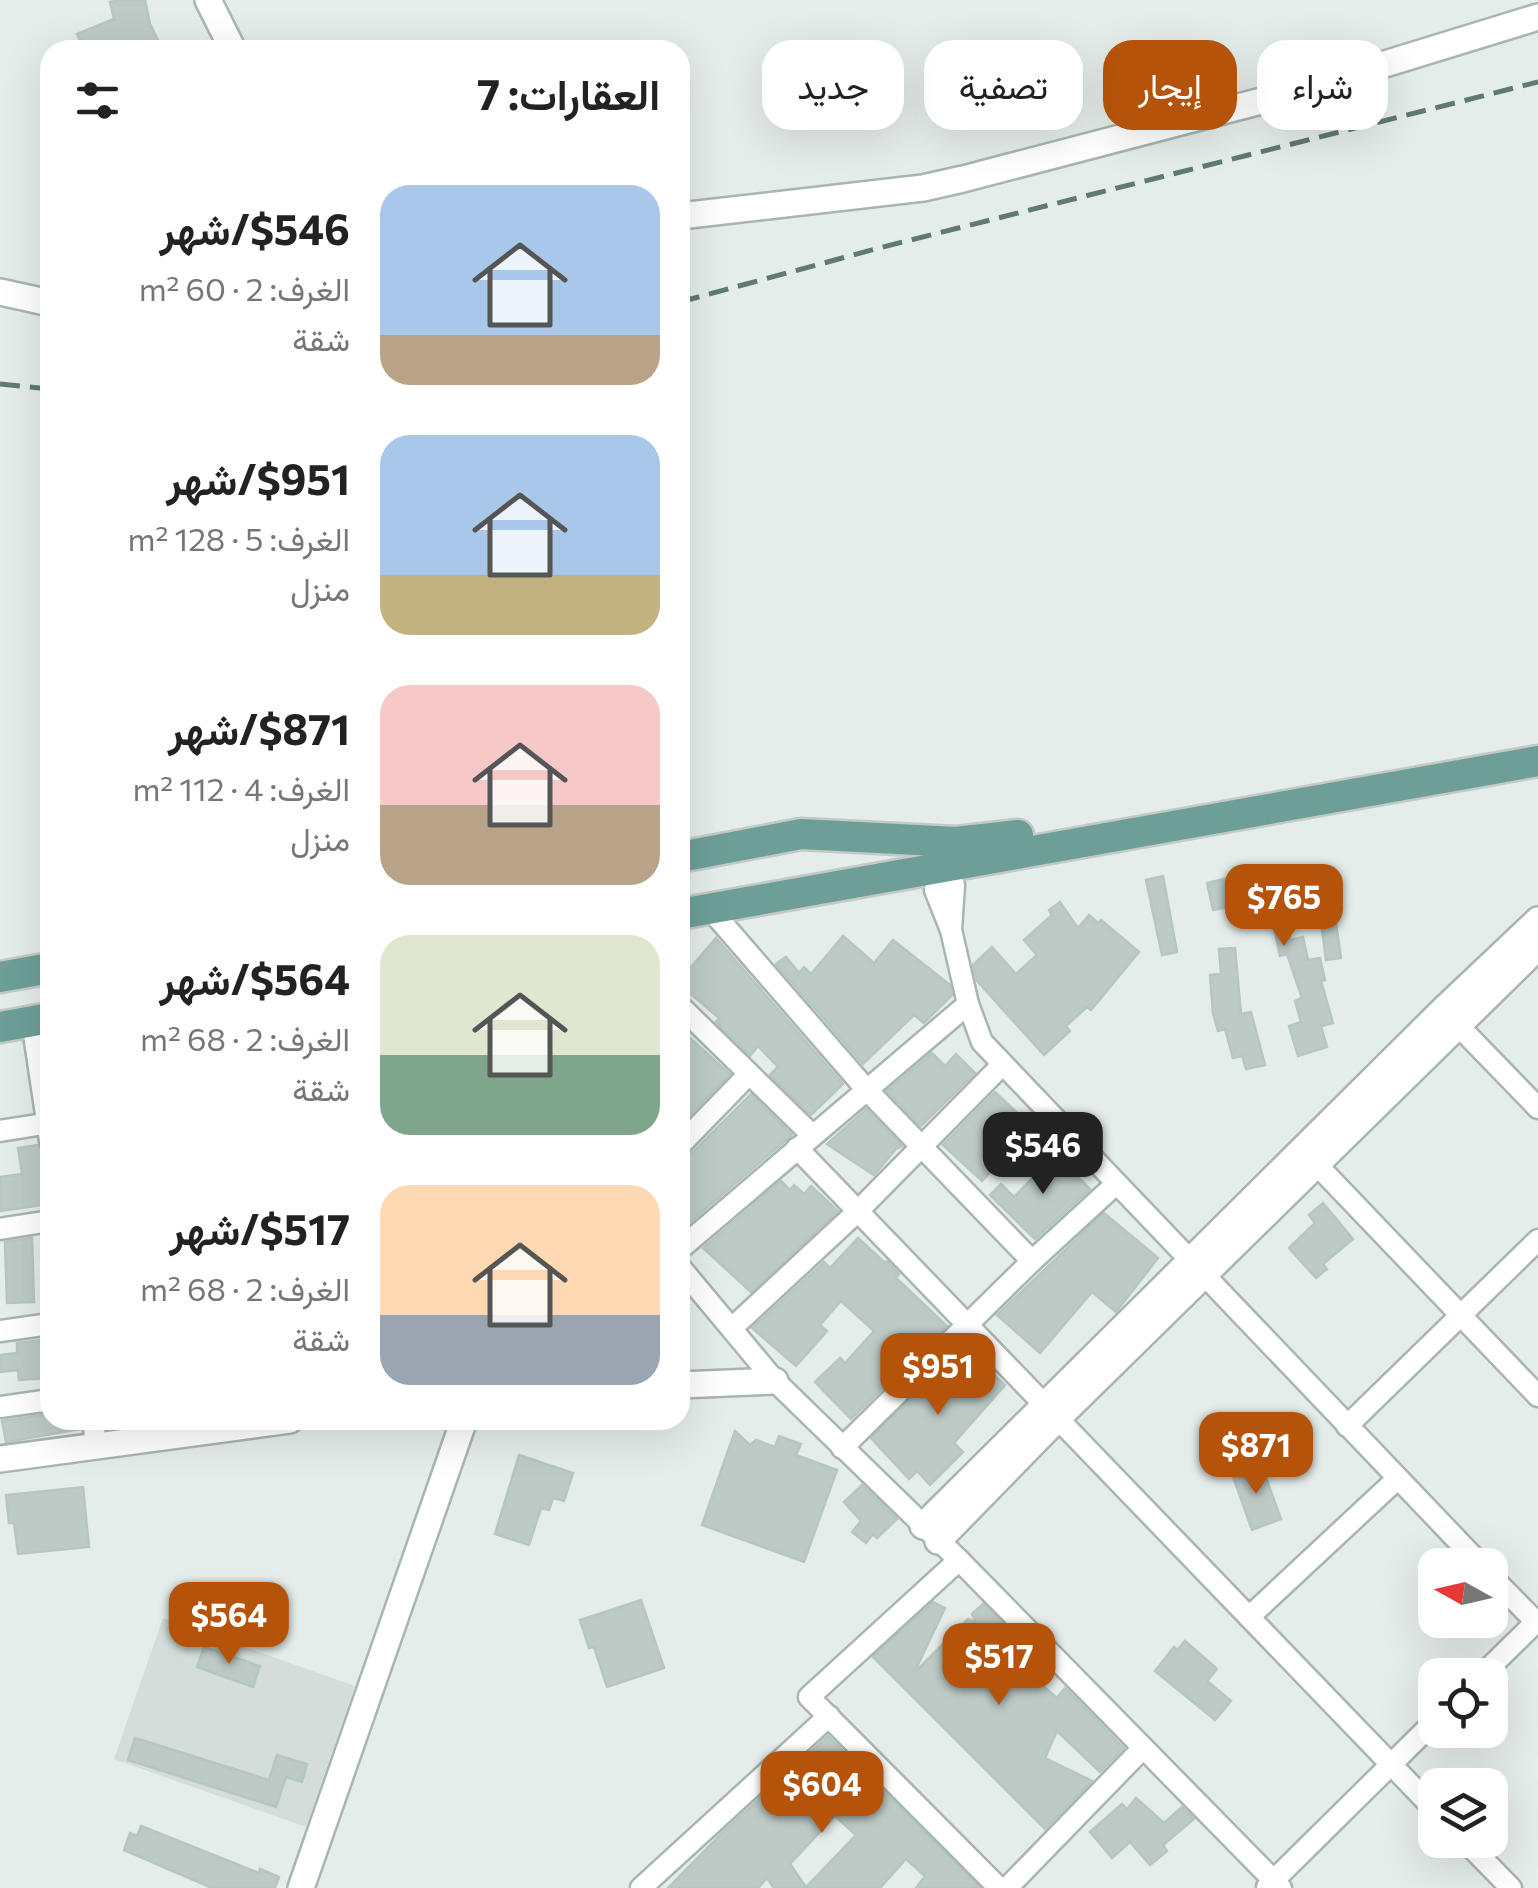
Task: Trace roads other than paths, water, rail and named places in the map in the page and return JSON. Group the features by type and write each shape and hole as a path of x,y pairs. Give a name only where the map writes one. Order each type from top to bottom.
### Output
{"main road":[{"path":"690,912 997,839 1538,742"},
{"path":"690,856 801,834 938,855 1538,761"},
{"path":"0,977 40,970"},
{"path":"0,1026 40,1019"}],"street":[{"path":"208,0 228,40"},
{"path":"690,215 963,180 1284,96 1538,17"},
{"path":"0,292 40,300"},
{"path":"938,855 954,885 951,930 968,1004 982,1042 1464,1548"},
{"path":"690,912 1032,1261"},
{"path":"1199,1268 1318,1166 1538,920"},
{"path":"930,1533 1451,1018 1538,947"},
{"path":"690,1240 968,1004"},
{"path":"690,1016 749,1074 858,1211 1418,1792"},
{"path":"1451,1018 1538,1108"},
{"path":"732,1328 858,1211 1002,1065"},
{"path":"690,1134 749,1074"},
{"path":"0,1131 40,1129"},
{"path":"1318,1166 1538,1396"},
{"path":"842,1448 1116,1184"},
{"path":"0,1229 40,1223"},
{"path":"1348,1426 1538,1240"},
{"path":"690,1279 776,1381 958,1560 1273,1885 1418,1738"},
{"path":"0,1331 40,1325"},
{"path":"690,1385 776,1381"},
{"path":"0,1407 40,1401"},
{"path":"0,1459 94,1433 139,1430"},
{"path":"301,1888 461,1430"},
{"path":"1249,1617 1397,1478"},
{"path":"958,1560 810,1697 999,1888"},
{"path":"1500,1658 1537,1623 1508,1593"},
{"path":"641,1888 829,1716"},
{"path":"1007,1888 1142,1749"},
{"path":"1481,1858 1510,1888"}],"railway":[{"path":"690,299 1538,82"},
{"path":"0,384 40,388"}]}
